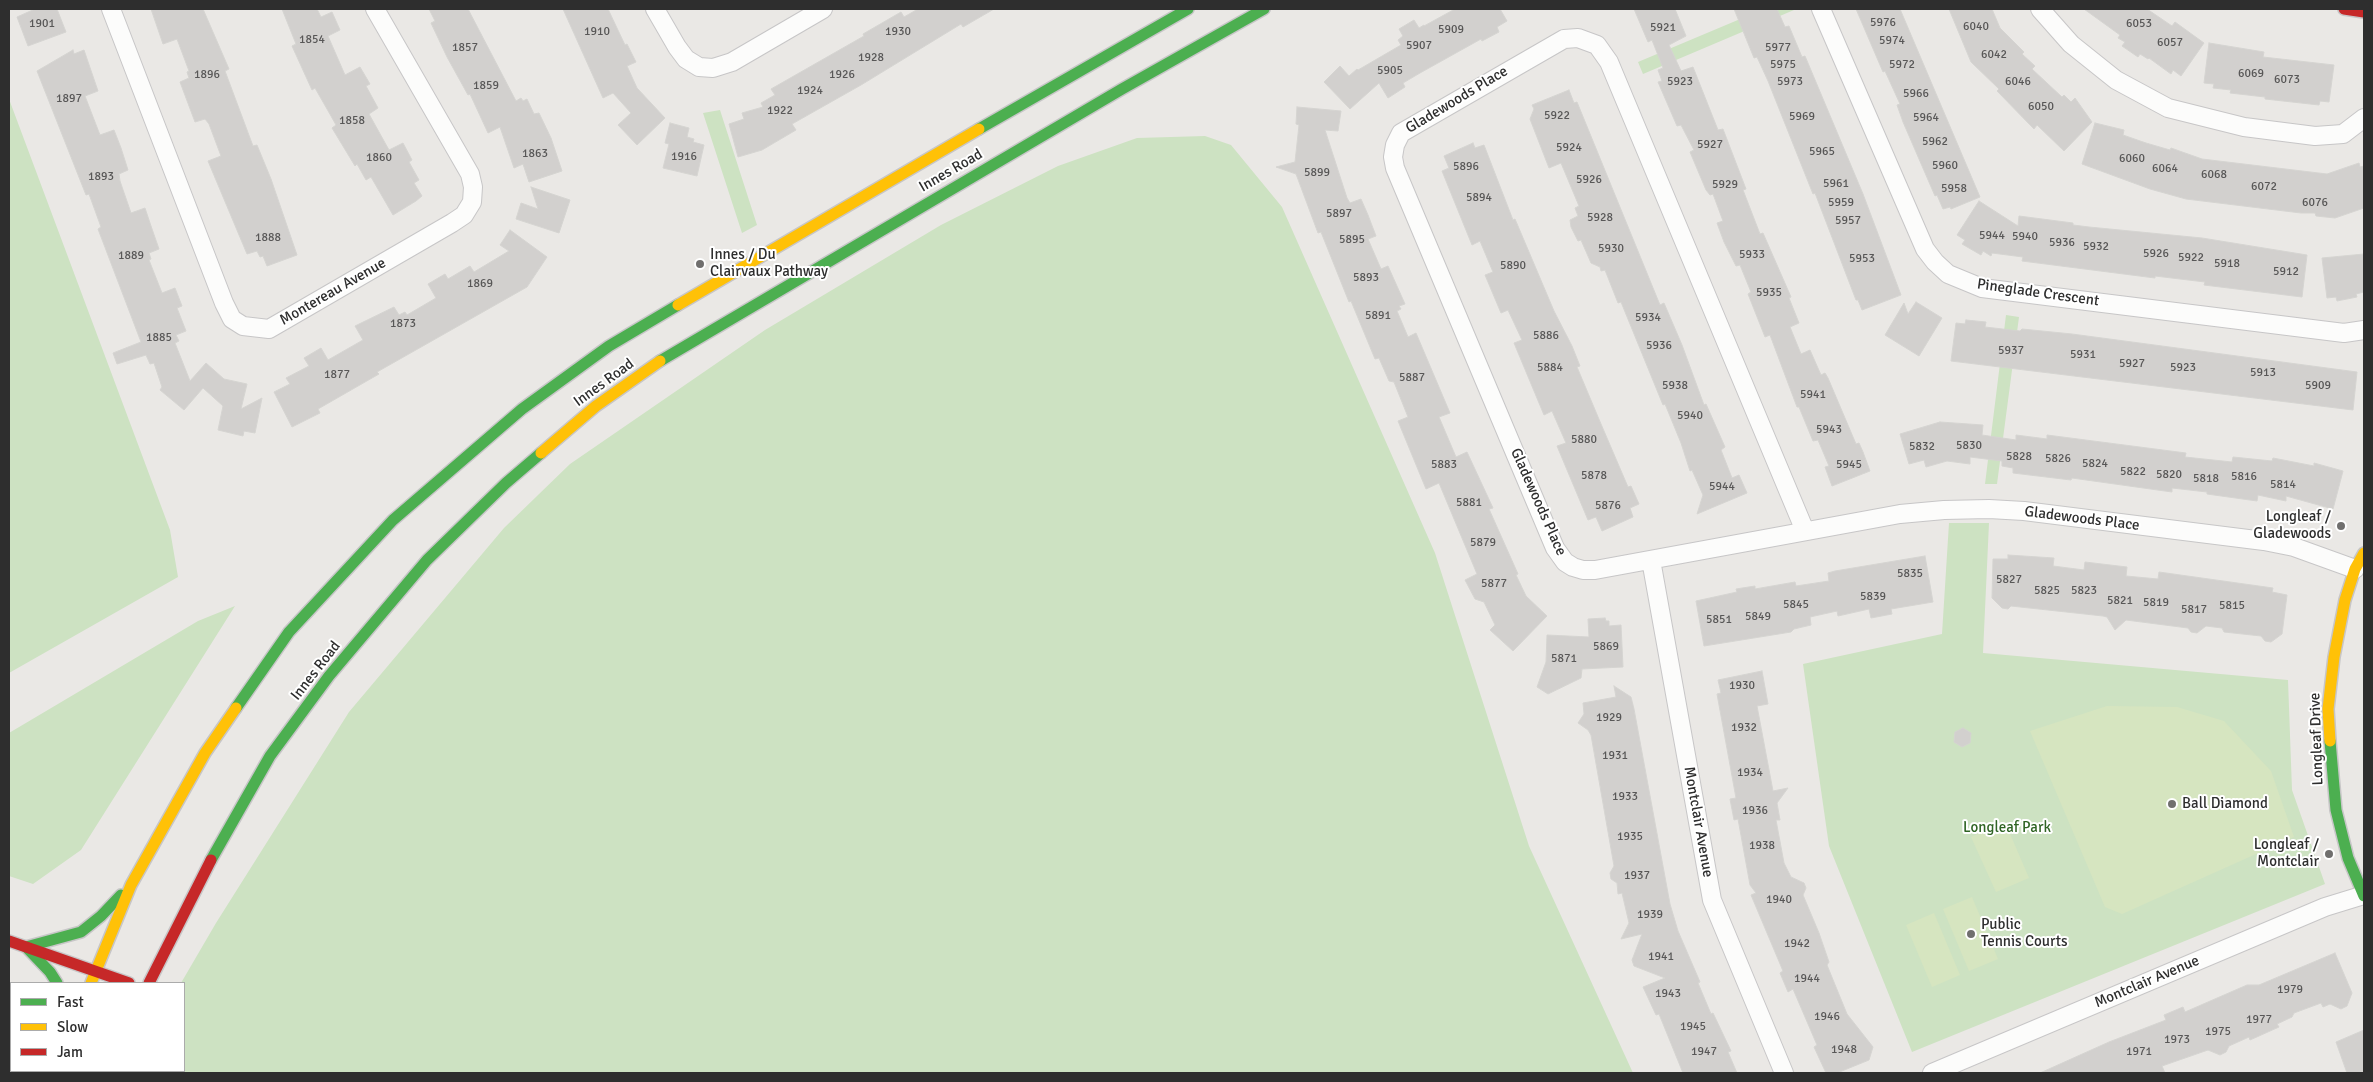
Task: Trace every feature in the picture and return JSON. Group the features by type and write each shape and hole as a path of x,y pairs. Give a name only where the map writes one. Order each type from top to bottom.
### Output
{"main road":[{"name":"Innes Road","path":"91,982 131,884 205,753 289,632 393,520 522,409 609,346 767,252 1188,9"},
{"name":"Innes Road","path":"149,982 195,888 270,756 329,676 427,560 506,483 596,406 666,358 1105,99 1264,9"},
{"path":"2344,9 2364,12"},
{"name":"Longleaf Drive","path":"2364,553 2355,569 2345,600 2334,657 2328,709 2336,810 2348,858 2364,896"},
{"path":"26,947 81,932 101,916 131,884"},
{"path":"9,941 126,982"},
{"path":"26,947 50,972 56,982"}],"street":[{"name":"Montereau Avenue","path":"110,9 224,303 232,318 243,326 269,329 452,223 464,215 472,202 474,187 470,174 376,9"},
{"path":"655,9 686,59 699,67 713,68 732,62 823,9"},
{"name":"Pineglade Crescent","path":"1821,9 1924,248 1948,274 1982,288 2344,333 2364,330"},
{"path":"2040,9 2072,44 2116,80 2168,108 2244,127 2315,136 2343,134 2364,118"},
{"name":"Gladewoods Place","path":"1805,531 1609,62 1596,45 1578,38 1564,39 1401,133 1395,145 1394,156 1399,177 1555,548 1565,562 1583,570 1595,570 1900,514 1944,510 2024,511 2264,541 2294,547 2355,569"},
{"name":"Montclair Avenue","path":"1651,560 1712,900 1784,1073"},
{"name":"Montclair Avenue","path":"1932,1073 2325,907 2364,896"}],"green space":[{"path":"1764,9 1794,10 1643,74 1638,62"},
{"path":"9,99 170,530 178,577 9,673"},
{"path":"720,110 757,225 742,233 703,113"},
{"path":"1205,136 1231,145 1282,207 1435,553 1529,846 1633,1073 142,1073 185,1072 185,982 182,982 216,923 349,712 504,528 570,464 765,330 941,225 1058,166 1137,138"},
{"path":"2006,315 2019,317 1997,484 1985,484"},
{"name":"Longleaf Park","path":"1949,523 1989,523 1983,653 2288,680 2292,790 2325,884 1912,1052 1829,846 1803,664 1942,634"},
{"path":"235,606 81,850 33,884 9,876 9,733 198,621"},
{"name":"Ball Diamond","path":"2107,706 2177,707 2224,721 2271,771 2294,837 2122,914 2105,907 2030,731"},
{"path":"2005,822 2029,878 1996,892 1971,837"},
{"name":"Public Tennis Courts","path":"1972,897 1998,959 1969,971 1943,909"},
{"name":"Public Tennis Courts","path":"1934,913 1960,975 1932,987 1906,925"}],"building":[{"path":"35,9 57,9 66,32 28,46 17,17"},
{"path":"151,9 203,9 229,69 225,71 253,146 257,145 271,179 297,255 267,266 263,256 260,257 257,251 247,254 208,161 221,156 209,124 205,119 195,122 180,82 189,78 187,72 189,71 177,39 163,44"},
{"path":"282,9 317,9 321,17 332,12 340,30 328,36 345,75 360,67 370,84 366,86 378,108 369,114 389,150 403,143 412,160 409,162 419,180 414,183 422,196 416,201 393,215 371,177 366,180 357,164 355,166 332,128 336,125 331,116 315,88 312,90 292,46 296,44"},
{"path":"429,9 468,9 516,101 521,98 523,101 527,99 534,114 539,113 551,138 562,171 529,182 523,164 514,168 500,127 488,133 470,94 468,95 447,57 431,23 435,21"},
{"path":"563,9 608,9 625,45 627,44 636,62 627,66 637,88 665,118 637,145 618,125 631,113 613,93 603,98"},
{"path":"918,9 994,9 963,27 961,24 861,85 792,124 796,130 762,150 738,157 729,124 744,119 742,113 763,107 761,103 775,95 771,89 864,36 863,34 901,12 904,17"},
{"path":"1455,9 1500,9 1507,21 1497,27 1499,32 1482,41 1481,39 1403,83 1405,87 1388,98 1379,83 1350,109 1324,82 1340,66 1349,76 1357,69 1401,45 1398,40 1403,36 1399,29 1414,20 1419,28"},
{"path":"1634,9 1675,9 1686,36 1669,45 1681,71 1693,67 1718,130 1723,129 1746,189 1743,190 1760,234 1763,233 1791,297 1789,298 1799,323 1790,327 1801,354 1810,350 1821,375 1825,373 1828,378 1856,444 1859,443 1870,471 1832,486 1825,467 1829,466 1818,440 1813,441 1799,407 1797,407 1770,335 1765,337 1748,294 1751,292 1740,265 1736,266 1724,242 1717,223 1723,221 1713,194 1710,195 1706,190 1690,152 1694,150 1681,125 1677,126 1658,82 1662,81 1658,70 1663,68 1652,40 1648,42"},
{"path":"1734,9 1777,9 1785,27 1789,26 1802,57 1805,56 1863,194 1901,295 1862,310 1858,300 1856,300 1815,193 1813,194 1768,81 1757,57 1754,58"},
{"path":"1856,9 1900,9 1980,197 1951,209 1950,207 1943,209 1937,195 1935,196 1903,122 1897,105 1900,104 1885,71 1883,72"},
{"path":"1949,9 1992,9 2000,28 2035,66 2032,69 2062,97 2064,95 2071,102 2075,98 2092,122 2064,151 2037,125 2034,129 1997,91 1999,89 1971,62"},
{"path":"2084,9 2147,9 2172,26 2175,22 2204,43 2181,76 2173,70 2171,74 2149,58 2140,54 2138,57 2122,46 2125,42 2118,38 2120,35"},
{"path":"2209,43 2264,52 2263,57 2334,65 2329,102 2320,101 2319,105 2265,99 2265,97 2230,93 2231,90 2213,88 2214,84 2204,83"},
{"path":"73,50 74,54 84,50 98,91 85,96 100,135 114,130 121,148 128,170 119,174 120,181 131,213 145,208 159,249 149,253 151,259 149,260 162,293 175,288 182,306 177,308 186,331 176,335 179,341 175,343 190,381 206,363 224,379 247,384 241,409 262,398 255,433 244,431 243,436 218,430 223,406 203,388 184,410 160,390 162,387 154,363 150,364 146,355 117,364 113,353 141,342 98,229 101,227 89,194 86,195 37,71"},
{"path":"1569,90 1574,103 1577,102 1660,305 1664,303 1704,405 1706,404 1725,447 1721,450 1732,478 1739,475 1747,493 1697,514 1703,495 1692,470 1690,471 1665,404 1663,405 1621,302 1618,303 1605,270 1601,271 1600,267 1591,263 1581,240 1578,241 1571,227 1570,220 1578,216 1575,208 1579,206 1561,163 1549,168 1530,119 1534,109 1532,105"},
{"path":"1297,107 1341,111 1338,131 1325,130 1347,198 1350,203 1361,199 1368,215 1376,236 1368,239 1381,269 1388,266 1405,304 1399,306 1401,309 1397,311 1408,337 1416,333 1450,413 1439,417 1456,457 1467,452 1493,508 1489,509 1526,596 1547,616 1513,651 1490,630 1495,625 1484,602 1475,599 1465,580 1477,574 1439,483 1426,489 1398,421 1408,417 1394,382 1389,381 1379,358 1375,359 1351,301 1349,302 1321,232 1318,233 1296,174 1276,167 1295,162 1299,125 1296,124"},
{"path":"670,123 689,128 687,137 694,139 693,142 704,145 697,176 663,168 669,144 665,143"},
{"path":"2095,123 2124,130 2123,135 2146,143 2170,150 2171,148 2202,159 2327,174 2359,163 2360,167 2364,166 2364,208 2335,218 2316,216 2315,213 2301,213 2186,199 2150,189 2082,164"},
{"path":"1473,143 1475,148 1484,145 1513,220 1515,219 1554,311 1572,346 1580,366 1577,367 1628,487 1631,486 1639,504 1630,508 1633,517 1602,531 1596,517 1588,520 1557,446 1566,443 1552,411 1544,415 1514,343 1522,340 1508,310 1501,313 1485,275 1493,272 1480,241 1472,245 1442,171 1449,168 1444,156"},
{"path":"531,187 570,200 559,233 516,219 521,203 538,209"},
{"path":"1979,201 2018,226 2019,216 2089,227 2202,238 2307,255 2302,297 2204,285 2205,282 2155,276 2155,278 2022,261 2023,257 1992,253 1991,256 1983,251 1981,255 1962,244 1965,240 1957,235"},
{"path":"510,230 547,257 527,287 377,372 379,374 318,409 320,413 292,427 274,392 290,384 286,378 309,366 304,358 321,348 328,360 363,340 355,326 394,307 399,315 405,312 407,315 436,298 428,284 445,274 448,279 470,266 474,272 509,251 500,245"},
{"path":"2364,254 2364,292 2356,294 2357,297 2337,301 2336,297 2327,298 2322,258"},
{"path":"1916,302 1942,318 1919,356 1885,335 1904,303 1908,314"},
{"path":"1966,320 1986,322 1985,327 2072,334 2357,372 2353,410 1951,361 1956,323 1965,324"},
{"path":"1940,422 1983,425 1982,435 2016,440 2016,435 2047,439 2047,435 2186,453 2185,457 2232,462 2233,457 2272,461 2273,458 2314,466 2314,463 2343,471 2333,509 2286,496 2286,501 2258,495 2257,501 2207,494 2207,492 2172,488 2172,492 2072,478 2071,480 2013,473 2013,468 2002,466 2002,461 1970,457 1970,464 1947,461 1926,467 1924,460 1909,464 1900,434"},
{"path":"2008,555 2054,558 2053,566 2084,570 2085,562 2127,567 2126,576 2158,579 2159,572 2273,588 2272,592 2287,595 2282,634 2271,642 2265,641 2261,636 2224,632 2222,628 2206,626 2197,633 2191,632 2188,628 2126,620 2115,630 2107,617 2103,616 2011,606 2008,609 2002,608 1992,598 1993,559 2008,559"},
{"path":"1925,556 1933,602 1891,609 1892,614 1871,618 1869,609 1838,616 1837,611 1810,617 1811,625 1794,629 1791,632 1704,646 1696,601 1737,592 1736,589 1755,586 1755,589 1795,582 1796,586 1829,581 1828,573 1835,571"},
{"path":"1605,618 1606,621 1609,621 1609,626 1621,625 1623,667 1582,669 1581,678 1548,694 1537,687 1546,662 1547,635 1589,637 1588,619"},
{"path":"1762,671 1768,704 1757,706 1773,791 1788,788 1777,803 1780,820 1776,820 1784,863 1791,877 1804,883 1806,888 1803,895 1819,933 1829,962 1827,965 1847,1014 1873,1047 1869,1060 1837,1073 1826,1073 1814,1047 1817,1045 1793,989 1788,992 1780,973 1783,971 1751,895 1756,893 1750,885 1738,819 1734,820 1730,799 1736,798 1717,694 1721,693 1718,680"},
{"path":"1614,686 1631,697 1670,904 1678,931 1700,982 1698,983 1711,1014 1713,1013 1731,1051 1728,1052 1737,1073 1683,1073 1659,1014 1656,1015 1643,987 1665,978 1634,966 1632,960 1642,934 1621,939 1629,923 1622,893 1618,894 1617,883 1611,879 1610,873 1614,866 1591,735 1588,730 1578,723 1584,714 1583,703 1616,697"},
{"path":"1963,728 1971,733 1970,743 1962,747 1954,742 1955,732"},
{"path":"2335,953 2352,993 2347,1006 2341,1009 2330,1004 2323,1007 2321,1003 2294,1013 2292,1017 2277,1024 2279,1027 2250,1040 2249,1037 2229,1046 2226,1052 2220,1055 2208,1050 2162,1066 2165,1073 2040,1073 2109,1042 2166,1020 2164,1015 2183,1007 2185,1012 2247,985 2259,985"},
{"path":"2364,1030 2364,1073 2347,1073 2336,1042"}],"traffic: fast":[{"path":"979,129 1188,9"},
{"path":"660,361 1122,89 1264,9"},
{"path":"236,708 289,632 393,520 522,409 609,346 678,305"},
{"path":"211,860 270,756 329,676 427,560 506,483 541,453"},
{"path":"2330,741 2336,810 2348,858 2364,896"},
{"path":"26,947 81,932 101,916 121,895"},
{"path":"28,949 50,972 56,982"}],"traffic: slow":[{"path":"678,305 979,129"},
{"path":"541,453 596,406 660,361"},
{"path":"2330,741 2328,709 2334,657 2345,600 2355,569 2364,553"},
{"path":"91,982 131,885 205,753 236,708"}],"traffic: jam":[{"path":"2344,9 2364,12"},
{"path":"150,982 211,860"},
{"path":"9,941 126,982"}],"place":[{"name":"Innes / Du Clairvaux Pathway","path":"700,264"},
{"name":"Longleaf / Gladewoods","path":"2341,526"},
{"name":"Ball Diamond","path":"2172,804"},
{"name":"Longleaf / Montclair","path":"2329,854"},
{"name":"Public Tennis Courts","path":"1971,934"}]}
